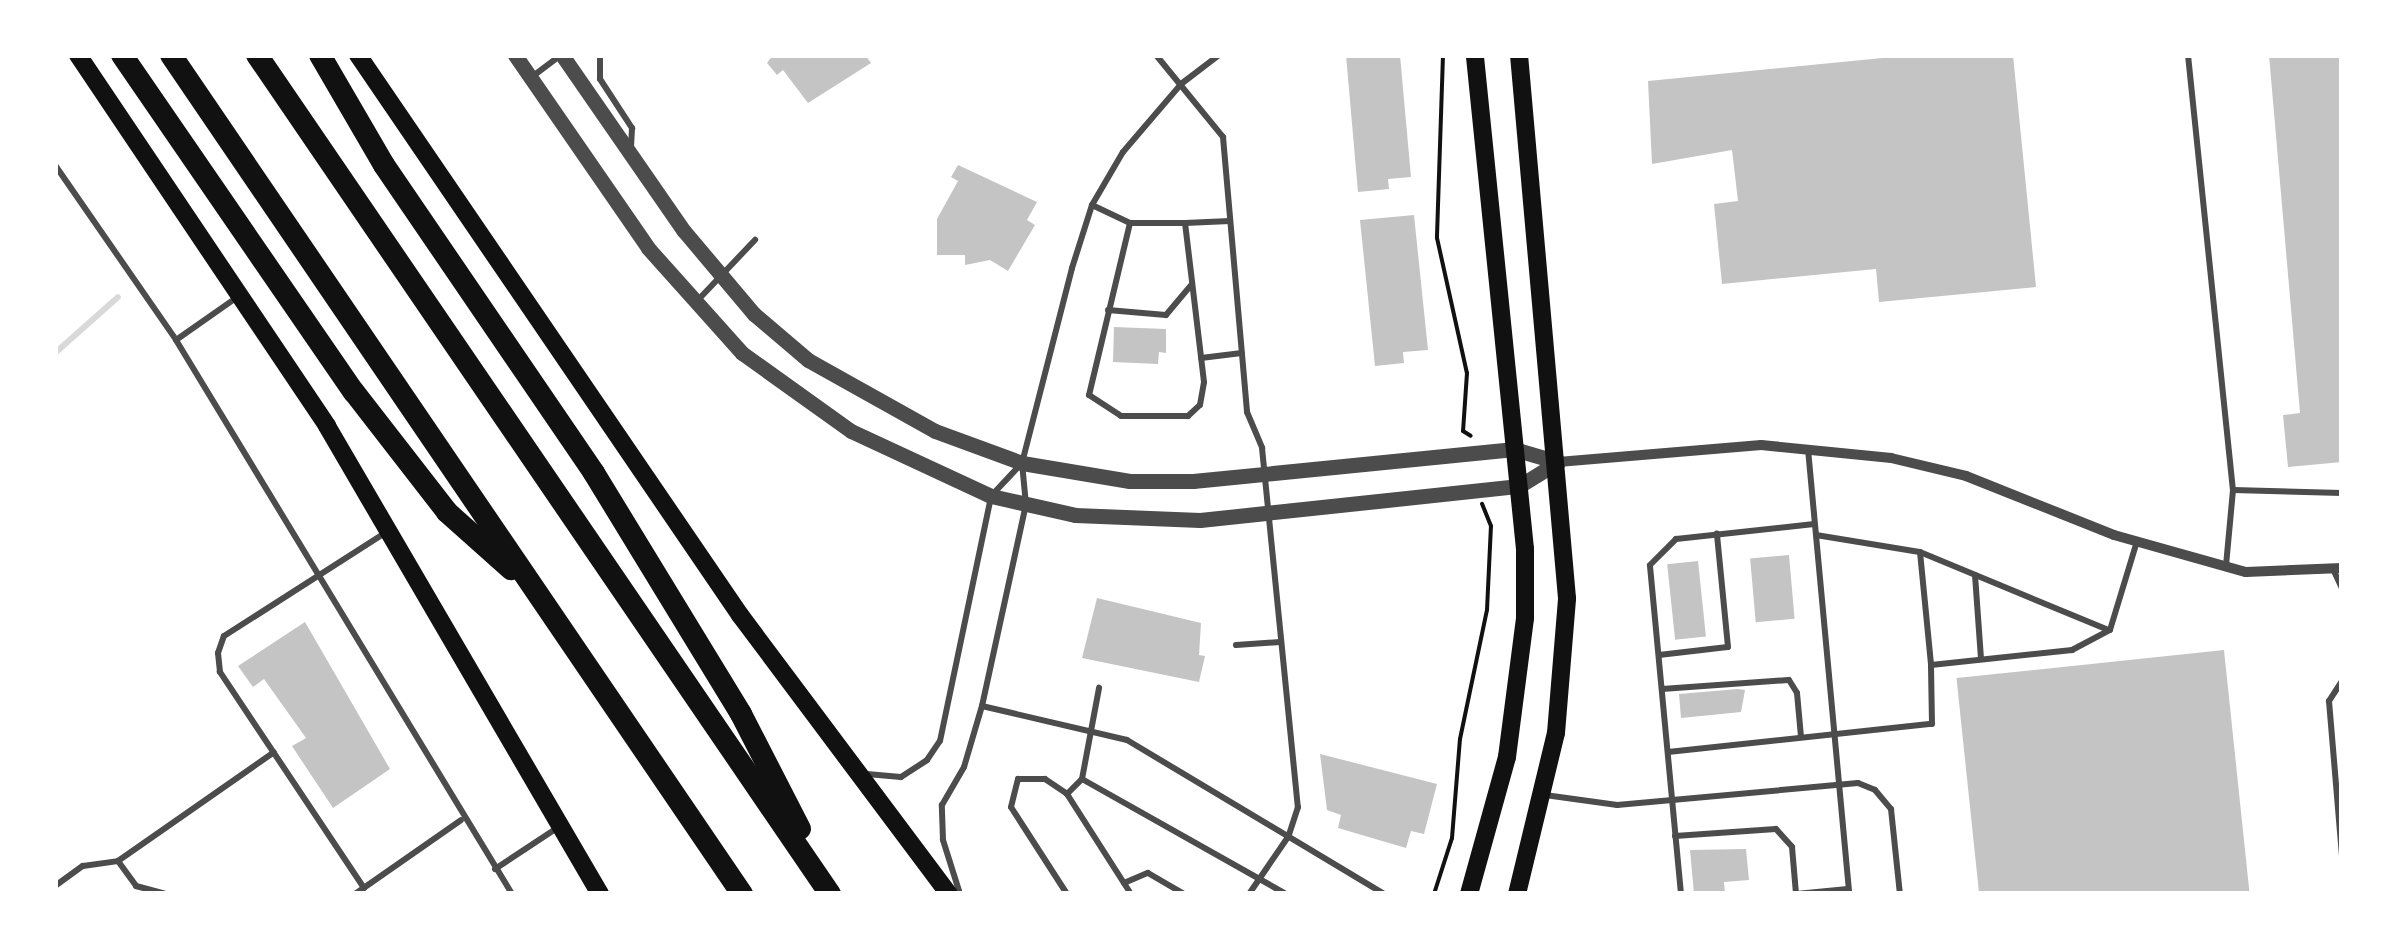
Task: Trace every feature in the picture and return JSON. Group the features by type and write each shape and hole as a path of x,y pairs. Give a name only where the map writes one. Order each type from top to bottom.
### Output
{"highway":[{"path":"122,55 366,407 447,512 535,589"},
{"path":"172,55 742,894"},
{"path":"257,55 832,894"},
{"path":"320,55 384,164 604,489 741,714 832,894"}],"main road":[{"path":"78,55 326,426 557,828 600,894"},
{"path":"358,55 850,768 950,894"},
{"path":"1470,894 1492,826 1519,688 1526,618 1519,486 1475,55"},
{"path":"1517,894 1545,794 1564,668 1558,462 1518,55"}],"street":[{"path":"515,55 694,304 742,353 851,432 991,496 1026,505 1134,520 1268,514 1519,486 1558,462"},
{"path":"562,55 721,279 808,360 866,397 1022,464 1130,480 1514,449 1558,462 1701,448 1808,448 1966,476 2137,541 2246,572 2337,568"}],"lane":[{"path":"533,76 562,55"},
{"path":"600,55 600,78 632,128 630,154"},
{"path":"1156,55 1224,138 1247,412 1264,472 1298,807 1288,837 1249,894"},
{"path":"960,894 942,840 942,806 982,706 1026,505 1022,464 1092,206 1147,118 1218,55"},
{"path":"2188,55 2234,490 2226,566"},
{"path":"55,165 176,340 462,820 512,894"},
{"path":"1092,206 1130,224 1230,221"},
{"path":"1130,224 1090,377 1089,395 1100,408 1121,416 1188,416 1200,405 1201,358 1185,223"},
{"path":"694,304 755,240"},
{"path":"1108,310 1166,316 1192,284"},
{"path":"176,340 241,295"},
{"path":"1201,358 1242,353"},
{"path":"1675,836 1776,828 1792,847 1795,894 1849,892 1808,448"},
{"path":"850,768 902,777 927,760 940,741 991,496 1022,464"},
{"path":"2234,490 2342,492"},
{"path":"1680,894 1650,565 1676,539 1814,524"},
{"path":"364,888 220,672 218,653 224,636 316,572 385,533"},
{"path":"1659,655 1728,647 1717,534"},
{"path":"1816,535 1920,552 2110,630"},
{"path":"1931,665 2072,650 2110,630 2137,541"},
{"path":"1668,752 1932,724 1931,665 1920,552"},
{"path":"2337,568 2342,588"},
{"path":"1975,575 1981,659"},
{"path":"1236,646 1280,642"},
{"path":"1662,689 1789,680 1798,692 1802,737"},
{"path":"2342,681 2329,701 2342,855"},
{"path":"1067,794 1082,779 1100,688"},
{"path":"982,706 1127,740 1384,894"},
{"path":"55,886 84,866 118,861 274,752"},
{"path":"1067,894 1011,806 1018,778 1045,779 1067,794 1131,894"},
{"path":"1082,779 1286,894"},
{"path":"1545,794 1618,805 1839,784 1875,790 1891,809 1900,894"},
{"path":"355,894 462,820"},
{"path":"495,869 557,828"},
{"path":"118,861 136,886 165,894"},
{"path":"1124,883 1148,873 1184,894"}],"building":[{"path":"773,55 865,55 871,63 808,103 783,70 777,75 767,63"},
{"path":"1346,55 1400,55 1411,177 1388,179 1389,189 1358,192"},
{"path":"1913,55 2013,55 2036,287 1879,302 1876,269 1722,284 1714,204 1738,201 1732,150 1652,164 1648,81"},
{"path":"2269,55 2342,55 2342,462 2288,467 2283,415 2300,413"},
{"path":"958,165 1037,202 1027,220 1035,225 1008,271 990,260 965,265 965,255 937,255 937,219 958,181 951,177"},
{"path":"1414,215 1428,350 1403,352 1404,363 1375,366 1360,220"},
{"path":"1114,327 1166,329 1166,353 1159,352 1158,364 1113,362"},
{"path":"1789,555 1795,619 1756,622 1750,558"},
{"path":"1698,561 1706,637 1675,640 1667,564"},
{"path":"1097,598 1201,623 1199,655 1205,656 1199,682 1082,658"},
{"path":"305,622 390,769 333,808 292,746 306,738 264,679 253,687 238,666"},
{"path":"2224,650 2250,894 1979,894 1956,678"},
{"path":"1745,690 1741,712 1681,718 1679,694"},
{"path":"1320,754 1437,784 1424,834 1411,831 1406,848 1338,828 1341,815 1327,810"},
{"path":"1746,849 1749,880 1724,882 1725,893 1694,894 1690,850"}],"waterway":[{"path":"55,353 118,297"}]}
